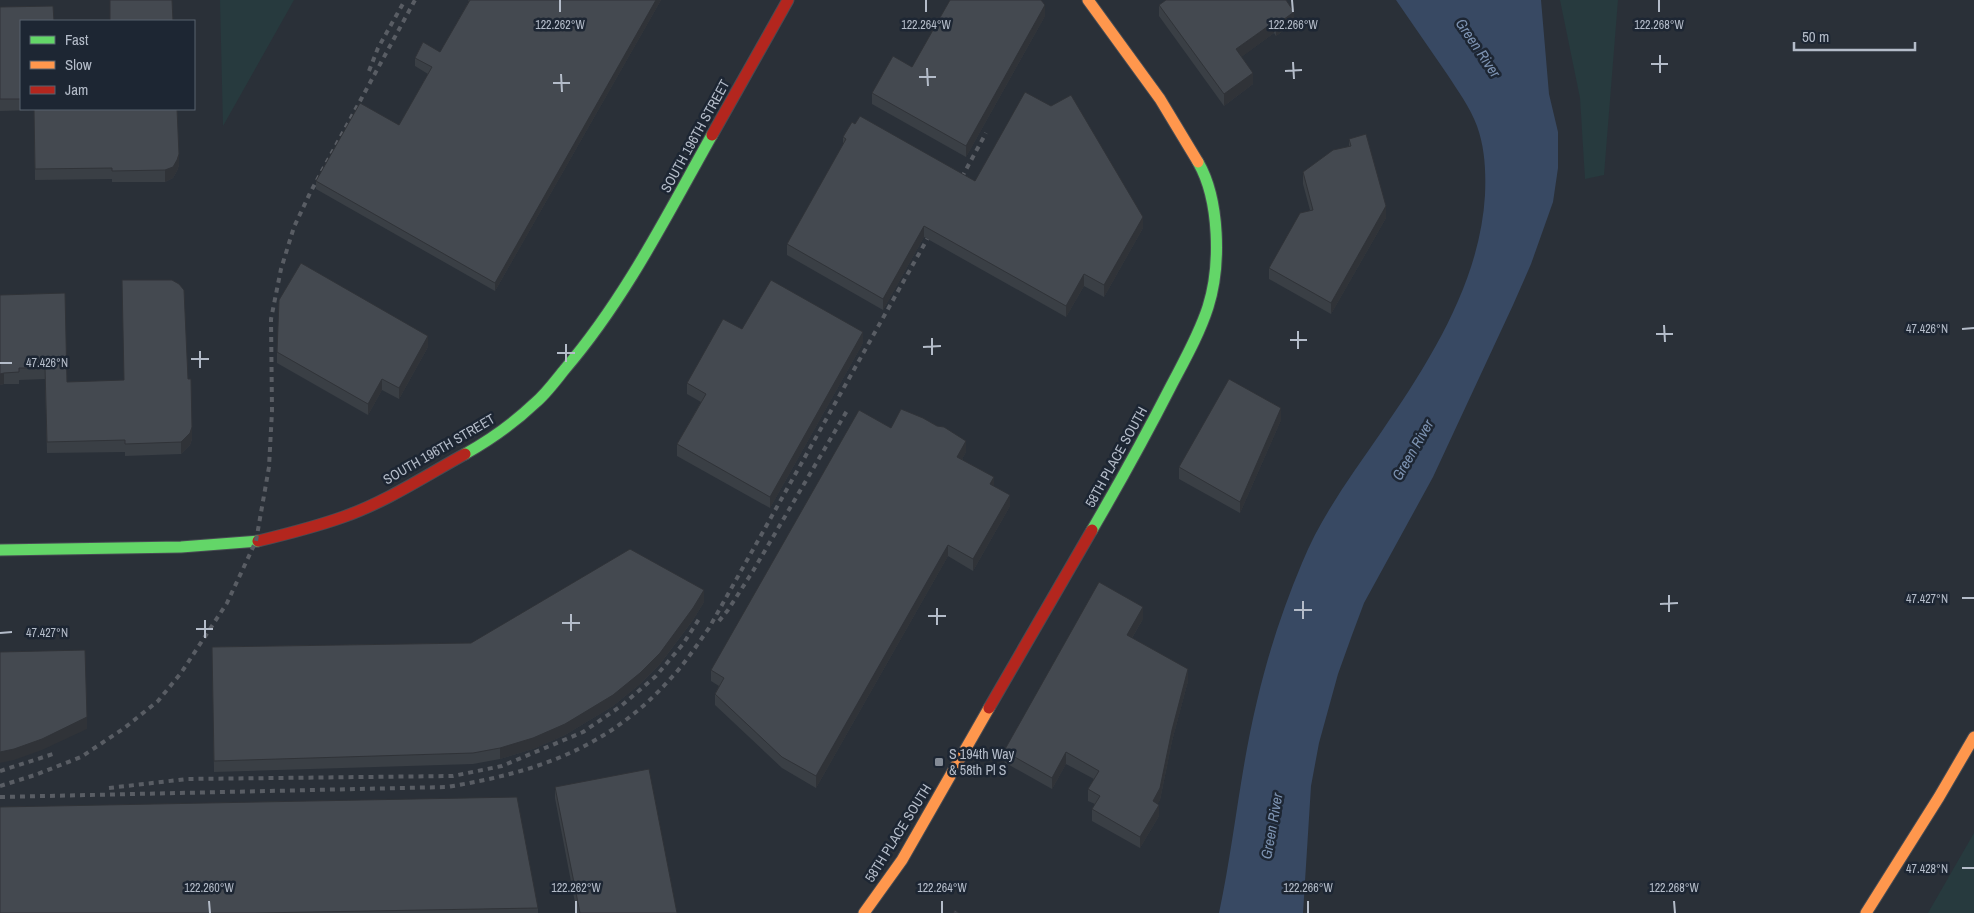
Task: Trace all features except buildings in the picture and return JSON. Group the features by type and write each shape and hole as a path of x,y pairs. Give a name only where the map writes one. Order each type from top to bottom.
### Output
{"main road":[{"name":"SOUTH 196TH STREET","path":"0,550 181,548 256,541 292,533 344,517 388,497 467,453 508,426 537,402 580,352 609,312 661,227 788,0"},
{"name":"58TH PLACE SOUTH","path":"864,913 902,860 1139,449 1196,338 1208,307 1215,276 1216,248 1214,218 1208,188 1200,166 1160,99 1088,0"},
{"path":"1866,913 1939,797 1974,737"}],"green space":[{"path":"220,0 294,0 223,126"},
{"path":"1560,0 1618,0 1604,175 1585,179 1580,98"},
{"path":"1974,833 1974,913 1928,913"}],"water":[{"name":"Green River","path":"1396,0 1541,0 1549,94 1558,132 1558,168 1553,202 1531,264 1513,305 1433,477 1364,603 1338,674 1319,743 1311,786 1303,913 1219,913 1251,727 1266,666 1288,597 1318,528 1418,377 1450,319 1474,259 1481,227 1485,195 1485,169 1482,143 1477,126 1459,93"}],"railway":[{"path":"369,71 378,48 405,0"},
{"path":"0,786 81,757 123,729 158,701 181,673 227,603 256,541 269,467 272,411 271,319 281,269 294,227 310,193 415,0"},
{"path":"957,186 986,133"},
{"path":"0,797 447,787 480,781 542,764 570,753 597,739 623,722 648,701 672,677 709,628 934,227"},
{"path":"719,621 753,571 848,409"},
{"path":"109,788 187,779 453,776 502,766 583,732 621,706 656,676 683,644 701,616"},
{"path":"0,771 53,754"}],"traffic: fast":[{"path":"465,454 502,431 539,399 587,342 644,256 712,135"},
{"path":"1092,530 1186,357 1208,307 1215,272 1216,233 1211,195 1198,162"},
{"path":"0,550 181,547 258,541"}],"traffic: slow":[{"path":"1088,0 1160,99 1198,162"},
{"path":"864,913 902,860 989,708"},
{"path":"1866,913 1939,797 1974,737"}],"traffic: jam":[{"path":"712,135 788,0"},
{"path":"258,541 332,521 359,511 465,454"},
{"path":"989,708 1092,530"}],"place":[{"name":"S 194th Way & 58th Pl S","path":"939,762"}]}
